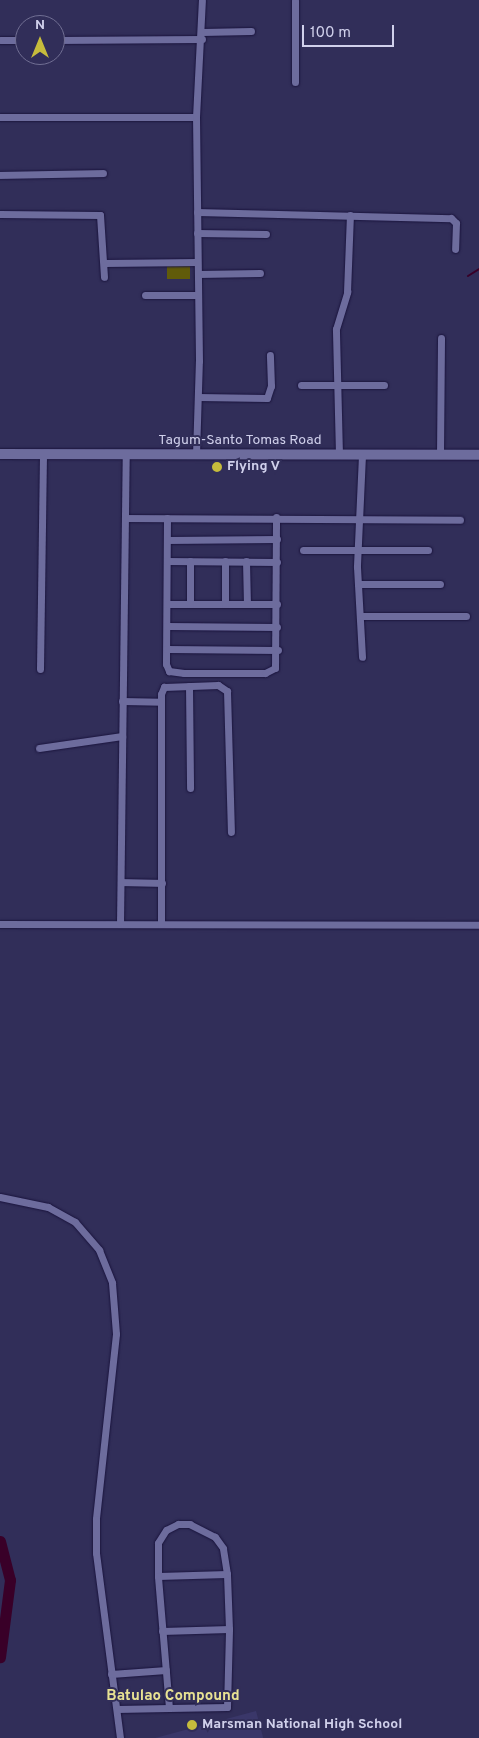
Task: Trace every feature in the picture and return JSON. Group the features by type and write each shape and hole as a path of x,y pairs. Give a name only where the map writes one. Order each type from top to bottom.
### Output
{"main road":[{"name":"Tagum-Santo Tomas Road","path":"0,454 479,455"}],"street":[{"path":"196,454 198,397 198,212 196,117 202,36 202,0"},
{"path":"295,0 295,82"},
{"path":"65,40 202,36 251,31"},
{"path":"0,40 15,40"},
{"path":"0,117 196,117"},
{"path":"0,175 103,173"},
{"path":"198,212 451,218 456,223 455,249"},
{"path":"0,214 100,215 104,277"},
{"path":"340,455 336,329 347,292 350,215"},
{"path":"197,233 266,234"},
{"path":"104,263 197,262"},
{"path":"198,274 260,273"},
{"path":"145,295 198,295"},
{"path":"440,455 441,338"},
{"path":"198,397 267,398 271,386 270,355"},
{"path":"301,385 384,385"},
{"path":"40,669 43,454"},
{"path":"120,924 126,454"},
{"path":"362,455 358,550 362,656"},
{"path":"125,518 276,517 360,520 460,520"},
{"path":"167,518 166,604 168,671 184,673 270,672 275,668 278,650 276,517"},
{"path":"167,540 277,539"},
{"path":"303,550 428,550"},
{"path":"167,561 277,562"},
{"path":"190,561 190,604"},
{"path":"225,561 225,604"},
{"path":"246,561 247,604"},
{"path":"358,584 440,584"},
{"path":"166,604 277,604"},
{"path":"361,616 466,616"},
{"path":"167,626 277,628"},
{"path":"167,648 278,650"},
{"path":"190,686 190,788"},
{"path":"161,924 161,702 164,687 223,686 227,691 231,832"},
{"path":"122,701 161,702"},
{"path":"39,748 122,736"},
{"path":"122,882 162,883"},
{"path":"0,924 479,925"},
{"path":"0,1197 48,1208 75,1222 99,1250 112,1283 116,1334 96,1519 96,1553 120,1738"},
{"path":"117,1709 227,1707 229,1629 227,1574 223,1548 215,1538 200,1527 178,1524 171,1526 160,1537 158,1576 169,1708"},
{"path":"158,1576 227,1574"},
{"path":"162,1631 229,1629"},
{"path":"112,1674 166,1670"}],"shaded area":[{"path":"167,264 190,264 190,279 167,279"},
{"path":"256,1711 263,1738 155,1738"}],"waterway":[{"path":"468,276 479,269"},
{"path":"0,1541 10,1580 0,1657"}],"place":[{"name":"Flying V","path":"217,467"},
{"name":"Marsman National High School","path":"192,1725"}],"district":[{"name":"Batulao Compound","path":"173,1697"}]}
